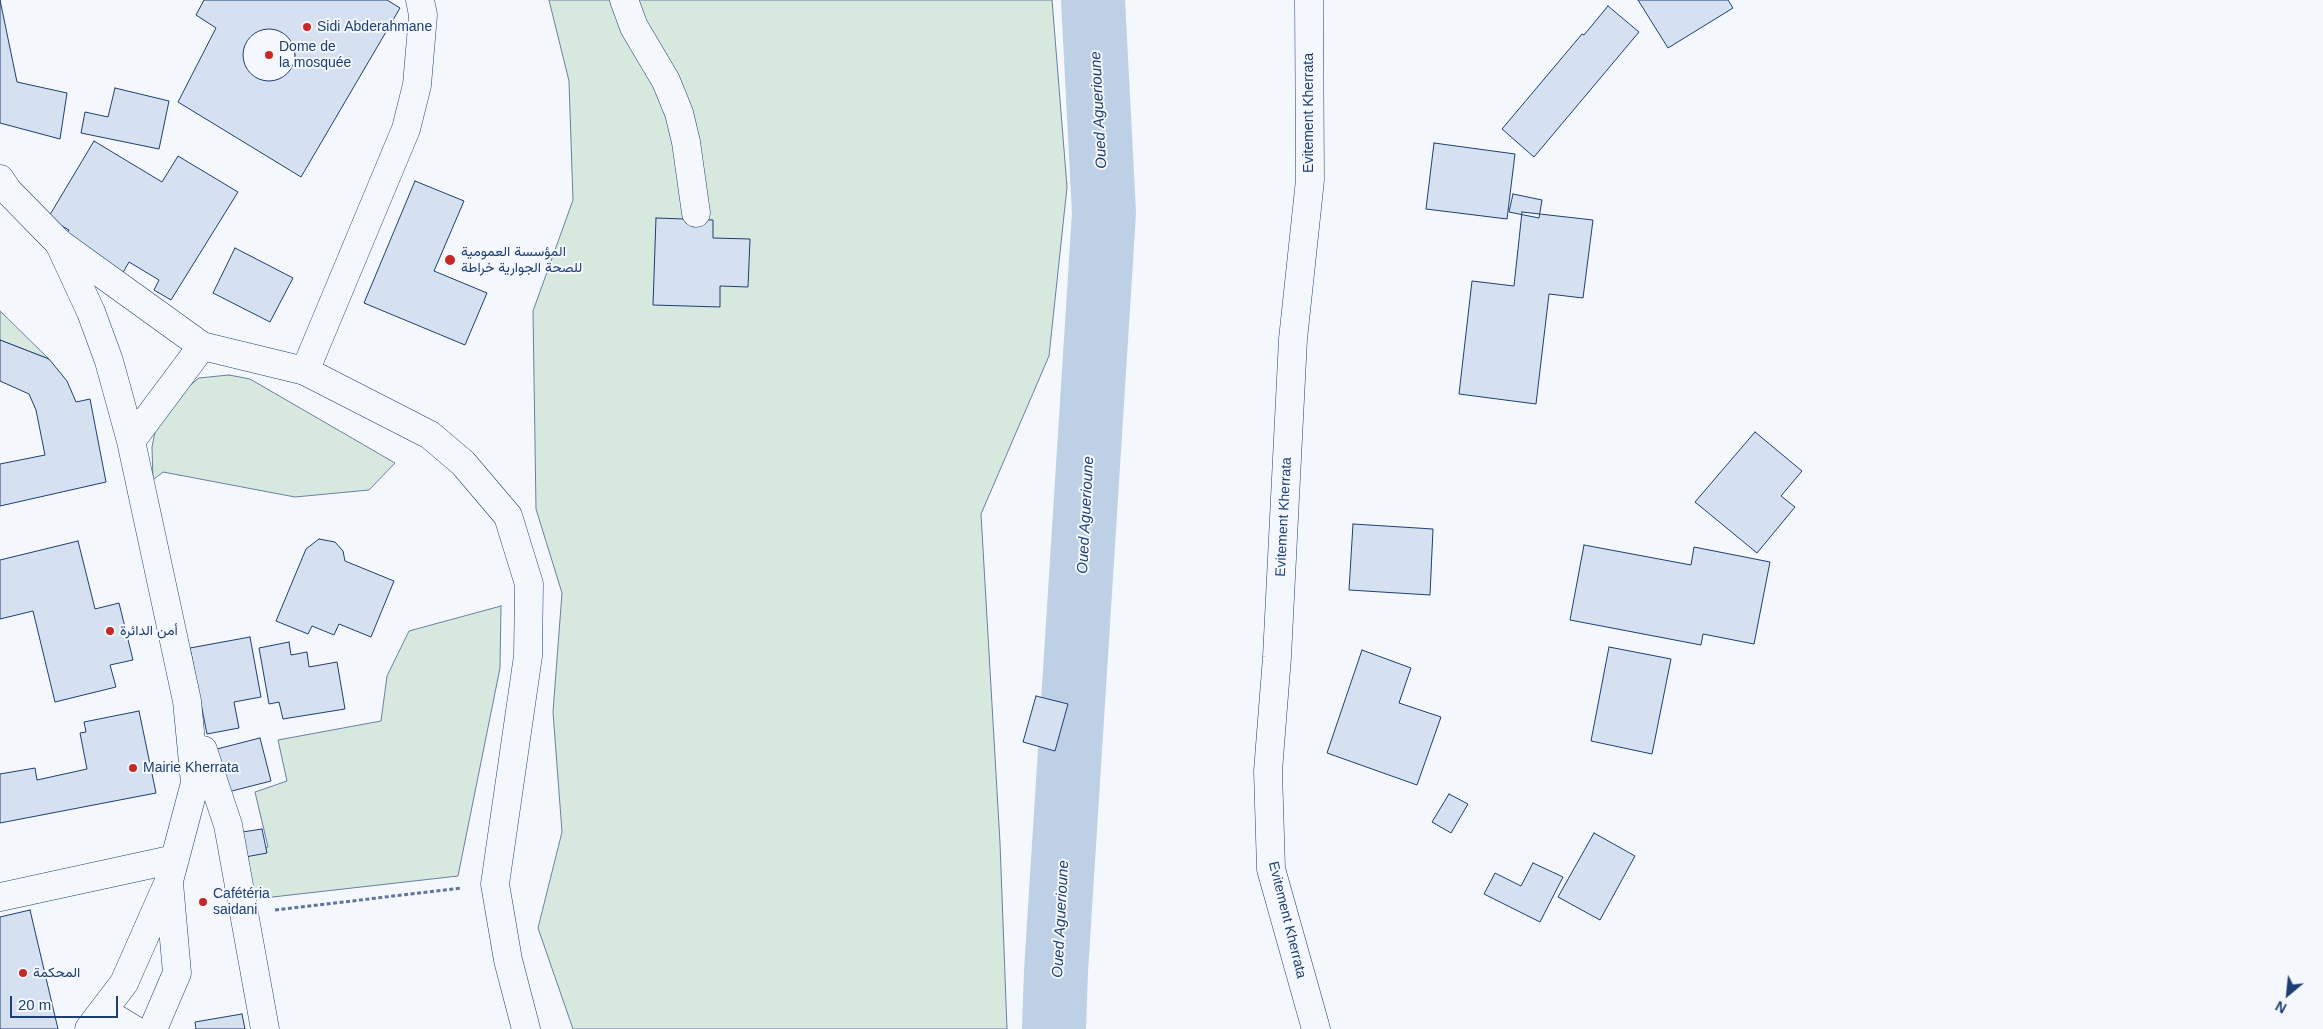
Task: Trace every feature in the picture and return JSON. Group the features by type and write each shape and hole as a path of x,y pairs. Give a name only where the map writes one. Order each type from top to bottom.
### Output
{"main road":[{"path":"305,371 409,120 417,85 423,15 420,0"},
{"path":"624,0 634,27 666,81 679,113 686,142 696,213"},
{"name":"Evitement Kherrata","path":"1309,0 1310,180 1292,339 1277,657 1268,770 1271,869 1316,1029"},
{"path":"0,180 8,191 59,243 202,346 305,371 430,435 463,463 508,516 529,584 528,656 495,884 508,960 526,1029"},
{"path":"59,243 91,312 109,360 132,441 187,701 196,783 172,870 124,982 96,1020 133,1029"},
{"path":"132,441 202,346"},
{"path":"187,701 228,825 265,1029"},
{"path":"0,897 172,870"},
{"path":"153,1029 177,973 172,870"}],"path":[{"path":"283,909 469,888"}],"shaded area":[{"path":"549,0 1052,0 1067,187 1049,356 981,514 1000,843 1007,1029 573,1029 538,928 562,832 553,712 562,593 536,509 533,311 573,200 569,81"},
{"path":"0,311 49,359 0,340"},
{"path":"229,375 250,379 395,463 369,490 295,497 163,472 153,480 152,447 158,417 179,394 199,378"},
{"path":"501,606 500,668 458,876 255,899 247,855 268,847 255,792 287,781 278,740 381,721 387,676 409,631"}],"building":[{"path":"0,0 17,82 67,93 60,139 0,123"},
{"name":"Sidi Abderahmane","path":"204,0 387,0 400,8 301,177 178,102 216,28 196,15"},
{"path":"1638,0 1728,0 1733,8 1668,48"},
{"path":"1608,6 1639,32 1534,157 1502,129"},
{"name":"Dome de la mosquée","path":"264,29 274,29 284,33 291,40 295,55 291,70 284,77 274,81 264,81 254,77 247,70 243,60 243,50 247,40 254,33"},
{"path":"115,88 169,101 159,149 81,133 85,112 108,117"},
{"path":"94,141 162,182 178,156 238,192 171,300 154,290 159,280 129,262 121,276 63,240 69,230 48,218"},
{"path":"1434,143 1515,154 1507,219 1426,209"},
{"path":"415,181 464,201 434,271 487,293 465,345 364,303"},
{"path":"1513,194 1542,200 1539,218 1509,212"},
{"path":"1522,212 1593,220 1583,298 1549,294 1536,404 1459,394 1472,281 1514,286"},
{"path":"656,218 713,220 713,238 750,239 748,287 720,286 720,307 653,305"},
{"path":"235,248 293,278 270,322 213,293"},
{"path":"0,340 49,359 67,381 76,402 90,399 106,482 0,506 0,464 45,455 36,410 29,394 0,381"},
{"path":"1755,432 1802,471 1781,496 1795,507 1757,553 1695,502"},
{"path":"1353,524 1433,529 1430,595 1349,590"},
{"path":"319,539 335,542 343,551 345,561 394,581 371,637 339,624 334,635 312,626 308,634 276,621 306,549"},
{"path":"78,541 95,609 119,603 133,660 110,665 116,687 55,702 33,611 0,619 0,560"},
{"path":"1584,545 1691,565 1694,547 1770,562 1754,644 1703,634 1701,645 1570,620"},
{"path":"250,637 261,697 234,702 239,728 207,734 190,648"},
{"path":"289,642 291,655 307,652 309,667 337,662 345,709 283,719 279,702 269,704 259,648"},
{"path":"1609,647 1671,659 1652,754 1591,741"},
{"path":"1362,650 1411,668 1399,703 1441,717 1417,785 1327,753"},
{"path":"1036,696 1068,704 1055,751 1023,742"},
{"path":"139,711 156,793 0,823 0,774 35,768 37,780 87,769 80,733 86,732 84,722"},
{"path":"260,738 271,781 224,793 213,750"},
{"path":"1449,794 1468,804 1451,833 1432,822"},
{"path":"262,829 267,853 240,858 236,833"},
{"path":"1594,833 1635,856 1600,920 1558,897"},
{"path":"1533,863 1563,877 1540,922 1484,894 1495,873 1521,886"},
{"name":"المحكمة","path":"30,910 58,1029 0,1029 0,917"},
{"path":"242,1014 245,1029 196,1029 195,1022"}],"waterway":[{"name":"Oued Aguerioune","path":"1054,1029 1056,971 1104,213 1093,0"}],"place":[{"name":"Sidi Abderahmane","path":"307,27"},
{"name":"Dome de la mosquée","path":"269,55"},
{"name":"المؤسسة العمومية للصحة الجوارية خراطة","path":"450,260"},
{"name":"أمن الدائرة","path":"110,631"},
{"name":"Mairie Kherrata","path":"133,768"},
{"name":"Cafétéria saidani","path":"203,902"},
{"name":"المحكمة","path":"23,973"}]}
